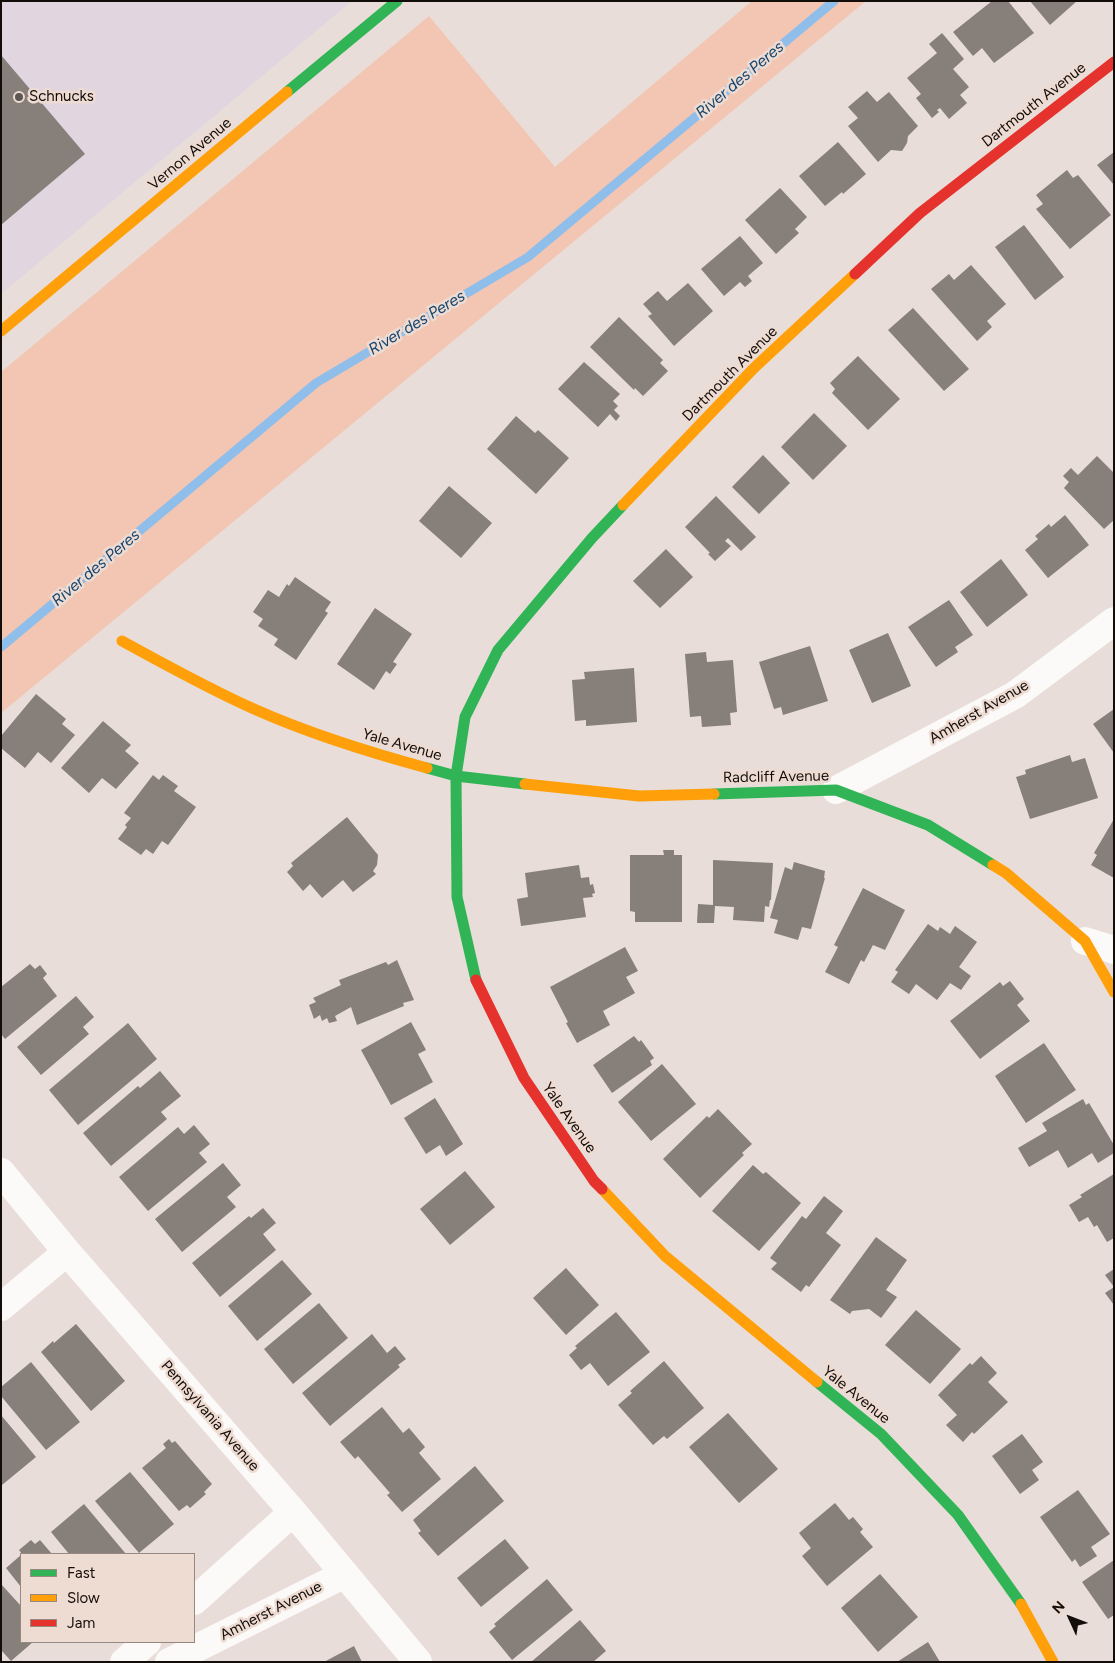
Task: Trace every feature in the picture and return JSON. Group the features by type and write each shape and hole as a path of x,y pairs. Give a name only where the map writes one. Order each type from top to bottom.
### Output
{"street":[{"name":"Vernon Avenue","path":"1,331 398,1"},
{"name":"Dartmouth Avenue","path":"456,776 465,717 498,650 592,538 754,368 920,214 1114,62"},
{"name":"Amherst Avenue","path":"836,790 1015,695 1114,620"},
{"name":"Yale Avenue","path":"122,641 195,681 275,718 361,749 456,776 457,897 476,982 524,1078 594,1181 665,1256 881,1434 958,1515 1026,1612 1053,1662"},
{"name":"Radcliff Avenue","path":"456,776 639,796 836,790 928,825 1006,873 1085,941 1114,992"},
{"path":"1085,941 1114,950"},
{"name":"Pennsylvania Avenue","path":"1,1172 67,1252 293,1512 418,1662"},
{"path":"1,1307 67,1252"},
{"path":"195,1600 293,1512"},
{"name":"Amherst Avenue","path":"169,1662 345,1574"},
{"path":"124,1662 146,1643"}],"shaded area":[{"path":"1,1 352,1 1,294"},
{"path":"752,1 866,1 1,713 1,372 429,16 555,167"}],"building":[{"path":"992,1 1008,1 1034,33 994,63 982,48 973,56 953,32"},
{"path":"1030,1 1077,1 1050,25"},
{"path":"942,33 964,59 953,69 969,87 960,95 967,103 949,119 940,108 937,110 939,112 932,118 916,98 921,94 907,78 937,53 929,44"},
{"name":"Schnucks","path":"1,55 85,154 1,225"},
{"path":"867,91 877,102 889,92 918,126 908,136 907,143 902,151 891,150 878,162 848,126 858,118 848,107"},
{"path":"838,142 866,174 843,194 842,192 825,206 799,176"},
{"path":"1114,152 1114,185 1097,165"},
{"path":"1067,170 1073,178 1078,175 1111,215 1070,249 1036,209 1043,204 1036,195"},
{"path":"780,188 807,217 795,229 799,233 776,254 745,220"},
{"path":"1024,225 1064,277 1035,300 995,247"},
{"path":"740,236 763,263 748,276 752,281 745,287 740,282 724,296 701,269"},
{"path":"971,265 1006,304 987,321 992,327 977,341 931,289 949,274 954,280"},
{"path":"688,283 713,311 674,346 648,316 652,314 643,304 658,291 667,301"},
{"path":"913,308 969,369 944,391 888,330"},
{"path":"619,317 663,360 660,363 668,371 643,396 635,388 634,390 590,347"},
{"path":"858,356 900,399 868,430 832,393 835,389 830,383"},
{"path":"584,362 620,394 613,401 618,406 614,410 620,416 616,421 610,414 598,427 558,389"},
{"path":"814,413 847,446 813,480 781,447"},
{"path":"516,416 535,433 538,430 569,458 536,494 487,449"},
{"path":"763,455 790,483 759,514 732,487"},
{"path":"1097,456 1114,473 1114,520 1104,529 1064,488 1069,482 1063,476 1071,468 1078,475"},
{"path":"449,486 492,523 461,558 419,521"},
{"path":"716,496 756,537 741,551 728,538 725,541 731,546 715,561 708,554 710,553 685,527"},
{"path":"1065,515 1089,545 1048,578 1025,550 1038,539 1035,536 1049,524 1051,527"},
{"path":"666,549 693,577 660,608 633,581"},
{"path":"1001,559 1028,595 987,627 960,592"},
{"path":"295,577 331,602 325,611 328,613 296,660 274,645 278,639 258,626 263,619 253,612 268,590 279,597 287,584 289,586"},
{"path":"949,600 973,635 955,647 958,652 936,667 908,627"},
{"path":"375,608 412,634 393,662 397,664 390,674 386,671 374,690 337,664"},
{"path":"888,633 911,686 872,703 849,650"},
{"path":"810,646 828,701 783,715 781,707 774,709 759,662"},
{"path":"706,652 707,662 733,660 737,712 730,713 731,725 702,727 701,716 690,717 685,654"},
{"path":"634,668 637,722 586,726 586,720 575,721 572,680 585,679 584,672"},
{"path":"36,694 66,719 62,724 75,735 51,763 38,752 25,768 1,748 1,736"},
{"path":"1114,709 1114,753 1093,724"},
{"path":"103,721 131,745 125,751 139,763 116,789 102,778 89,793 61,768"},
{"path":"1070,755 1072,762 1085,758 1098,798 1030,819 1016,777 1026,774 1025,770"},
{"path":"153,775 159,780 163,775 178,786 174,791 196,807 168,845 162,841 153,854 146,849 141,855 118,839 131,818 124,813"},
{"path":"347,817 378,855 377,865 373,871 376,874 353,892 343,880 322,898 310,884 303,891 287,872 293,866 291,863"},
{"path":"1114,819 1114,878 1091,865 1097,855 1094,853"},
{"path":"663,850 674,850 674,855 682,855 682,922 635,922 635,912 630,911 630,855 664,855"},
{"path":"713,860 773,863 771,900 769,907 765,906 764,922 733,920 734,907 715,906 714,923 697,923 698,904 713,905"},
{"path":"794,862 825,871 825,878 811,929 802,927 798,940 774,933 778,920 770,918 785,867 792,870"},
{"path":"579,865 581,878 589,877 590,885 593,884 595,893 592,894 593,897 583,898 586,917 521,926 517,899 528,897 525,873"},
{"path":"863,888 905,910 885,950 873,945 864,962 861,960 849,984 825,972 838,947 834,945"},
{"path":"928,924 938,931 940,927 950,934 955,926 977,942 959,967 971,976 961,990 950,983 937,1000 916,984 909,994 891,982 898,972 895,970"},
{"path":"625,947 638,971 626,977 635,993 603,1011 610,1025 577,1043 550,987"},
{"path":"397,960 414,1000 403,1003 404,1006 357,1025 351,1007 335,1016 337,1021 329,1023 327,1018 322,1021 320,1015 314,1019 309,1005 316,1002 313,998 341,985 339,980 386,962 388,965"},
{"path":"30,964 35,969 40,965 47,974 43,978 57,996 5,1039 1,1034 1,987"},
{"path":"1010,981 1024,999 1017,1005 1030,1021 980,1059 950,1021 1000,982 1003,986"},
{"path":"76,996 94,1017 83,1027 89,1034 41,1075 17,1047"},
{"path":"411,1022 426,1050 418,1054 433,1082 391,1105 361,1050"},
{"path":"128,1023 157,1059 78,1125 49,1090"},
{"path":"634,1036 639,1042 641,1040 654,1058 650,1061 652,1065 612,1093 593,1065"},
{"path":"1044,1043 1076,1090 1026,1123 995,1076"},
{"path":"662,1064 696,1104 651,1141 618,1102"},
{"path":"160,1071 181,1096 161,1112 167,1119 111,1166 83,1133 138,1086 140,1088"},
{"path":"435,1098 463,1144 446,1156 440,1145 426,1154 404,1118"},
{"path":"1083,1099 1086,1105 1089,1103 1114,1145 1114,1153 1098,1163 1092,1153 1068,1168 1058,1150 1029,1167 1018,1148 1047,1131 1042,1123"},
{"path":"718,1109 752,1144 742,1153 744,1155 700,1198 663,1159 707,1116 709,1118"},
{"path":"194,1125 210,1144 199,1153 207,1162 148,1211 119,1177 178,1127 184,1134"},
{"path":"223,1163 241,1185 227,1197 236,1207 182,1252 155,1219"},
{"path":"753,1165 763,1174 766,1172 801,1203 759,1251 712,1211"},
{"path":"465,1171 495,1207 450,1245 420,1209"},
{"path":"1114,1174 1114,1238 1107,1242 1097,1225 1094,1227 1088,1217 1079,1222 1069,1205 1082,1197 1080,1195"},
{"path":"824,1196 843,1211 826,1233 841,1245 809,1287 806,1285 801,1292 771,1269 777,1263 770,1258 802,1216 806,1219"},
{"path":"263,1208 276,1223 263,1234 276,1250 220,1297 192,1263 249,1216 251,1218"},
{"path":"876,1237 907,1260 886,1290 897,1297 881,1318 869,1309 852,1311 850,1314 830,1300"},
{"path":"282,1260 312,1294 257,1341 228,1306"},
{"path":"566,1268 599,1305 566,1335 533,1298"},
{"path":"1114,1269 1114,1287 1105,1275"},
{"path":"1114,1287 1114,1305 1105,1293"},
{"path":"319,1303 348,1338 293,1384 264,1349"},
{"path":"916,1310 961,1349 930,1384 885,1345"},
{"path":"616,1312 650,1352 608,1386 590,1363 581,1370 569,1355 577,1348 575,1346"},
{"path":"76,1324 125,1381 91,1411 41,1352"},
{"path":"372,1334 387,1353 395,1346 406,1359 398,1365 400,1367 330,1426 302,1393"},
{"path":"981,1356 997,1373 988,1382 1008,1402 963,1442 946,1425 957,1415 938,1395 970,1363 972,1365"},
{"path":"664,1361 704,1408 667,1439 664,1436 653,1445 618,1405 632,1393 630,1391"},
{"path":"31,1362 80,1422 46,1450 1,1396 1,1387"},
{"path":"382,1407 403,1433 409,1428 425,1447 419,1453 441,1479 402,1512 387,1495 390,1493 358,1456 355,1459 340,1442"},
{"path":"728,1413 778,1469 739,1503 689,1447"},
{"path":"1,1415 36,1457 2,1485 1,1484"},
{"path":"1022,1434 1043,1462 1032,1470 1039,1480 1020,1494 992,1456"},
{"path":"169,1439 172,1443 175,1441 212,1484 204,1492 206,1494 190,1508 187,1505 179,1511 142,1468 166,1448 163,1444"},
{"path":"475,1466 504,1501 438,1556 418,1533 421,1531 413,1520"},
{"path":"130,1472 174,1524 139,1553 95,1501"},
{"path":"1078,1490 1110,1534 1091,1547 1097,1556 1080,1567 1075,1559 1072,1562 1040,1517"},
{"path":"835,1503 849,1520 853,1517 863,1529 860,1532 873,1547 827,1586 802,1556 811,1548 799,1533"},
{"path":"84,1504 125,1553 68,1553 51,1532"},
{"path":"505,1539 529,1568 481,1607 457,1578"},
{"path":"31,1540 35,1544 40,1540 51,1553 21,1553 19,1550"},
{"path":"20,1556 20,1586 6,1568"},
{"path":"1114,1560 1114,1615 1108,1619 1082,1582"},
{"path":"880,1574 918,1617 878,1652 841,1608"},
{"path":"547,1579 573,1610 512,1660 489,1632 496,1626 494,1624"},
{"path":"1,1584 20,1605 20,1643 32,1643 11,1661 1,1650"},
{"path":"580,1620 606,1651 593,1662 531,1662"},
{"path":"928,1642 940,1662 897,1662"},
{"path":"354,1646 362,1662 324,1662"}],"waterway":[{"name":"River des Peres","path":"1,647 316,383 528,257 834,1"}],"traffic: fast":[{"path":"287,92 397,1"},
{"path":"525,784 456,776 465,717 498,650 592,538 623,505"},
{"path":"427,768 456,776 457,897 476,980"},
{"path":"714,794 836,790 928,825 993,865"},
{"path":"817,1382 881,1434 958,1515 1021,1604"}],"traffic: slow":[{"path":"1,331 287,92"},
{"path":"623,505 754,368 855,274"},
{"path":"122,641 204,685 296,727 383,756 427,768"},
{"path":"525,784 639,796 714,794"},
{"path":"993,865 1006,873 1085,941 1114,992"},
{"path":"602,1189 665,1256 817,1382"},
{"path":"1021,1604 1053,1662"}],"traffic: jam":[{"path":"855,274 920,213 1114,62"},
{"path":"476,980 524,1078 594,1181 602,1189"}],"place":[{"name":"Schnucks","path":"19,97"}]}
